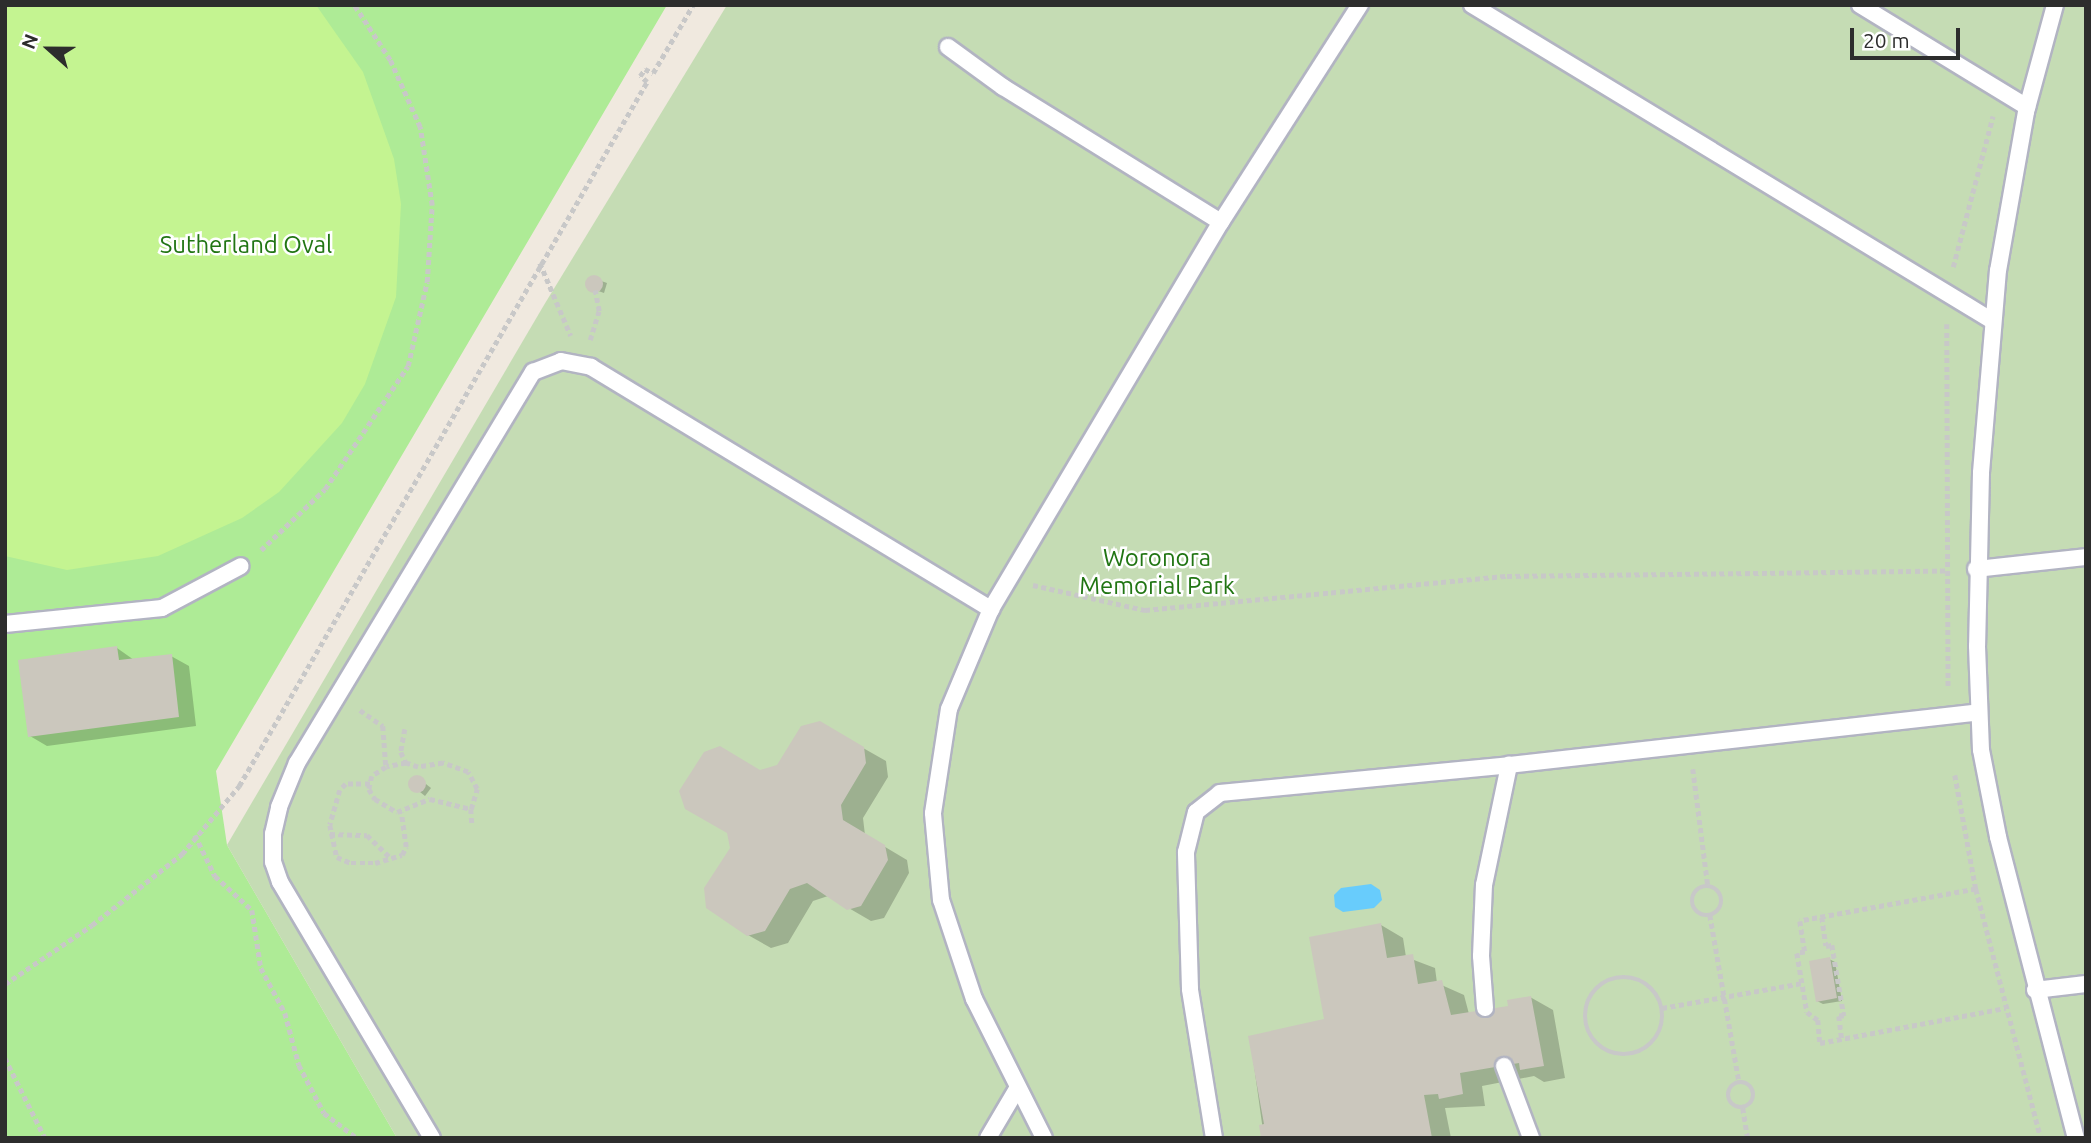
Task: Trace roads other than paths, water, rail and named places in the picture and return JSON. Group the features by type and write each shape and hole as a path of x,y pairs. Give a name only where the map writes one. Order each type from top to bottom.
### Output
{"lane":[{"path":"1044,1138 1017,1089 955,950 941,900 933,839 935,785 949,709 990,609 1221,222 1360,5"},
{"path":"1472,5 1991,320"},
{"path":"1860,5 2027,107"},
{"path":"2055,5 2027,107 1991,320 1976,569 1978,712 1998,836 2073,1137"},
{"path":"948,47 1003,87 1221,222"},
{"path":"432,1138 280,882 273,862 283,794 337,695 529,377 551,363 580,363 990,609"},
{"path":"1976,569 2086,557"},
{"path":"5,624 162,608 241,566"},
{"path":"1214,1138 1189,964 1186,852 1196,812 1220,793 1509,765 1978,712"},
{"path":"1485,1008 1481,956 1484,886 1509,765"},
{"path":"2035,990 2086,984"},
{"path":"1504,1066 1531,1138"},
{"path":"988,1138 1017,1089"}],"water":[{"path":"1371,884 1380,890 1382,900 1374,908 1343,912 1335,907 1334,895 1341,888"}],"park label":[{"name":"Sutherland Oval","path":"246,245"},
{"name":"Woronora Memorial Park","path":"1157,572"}]}
